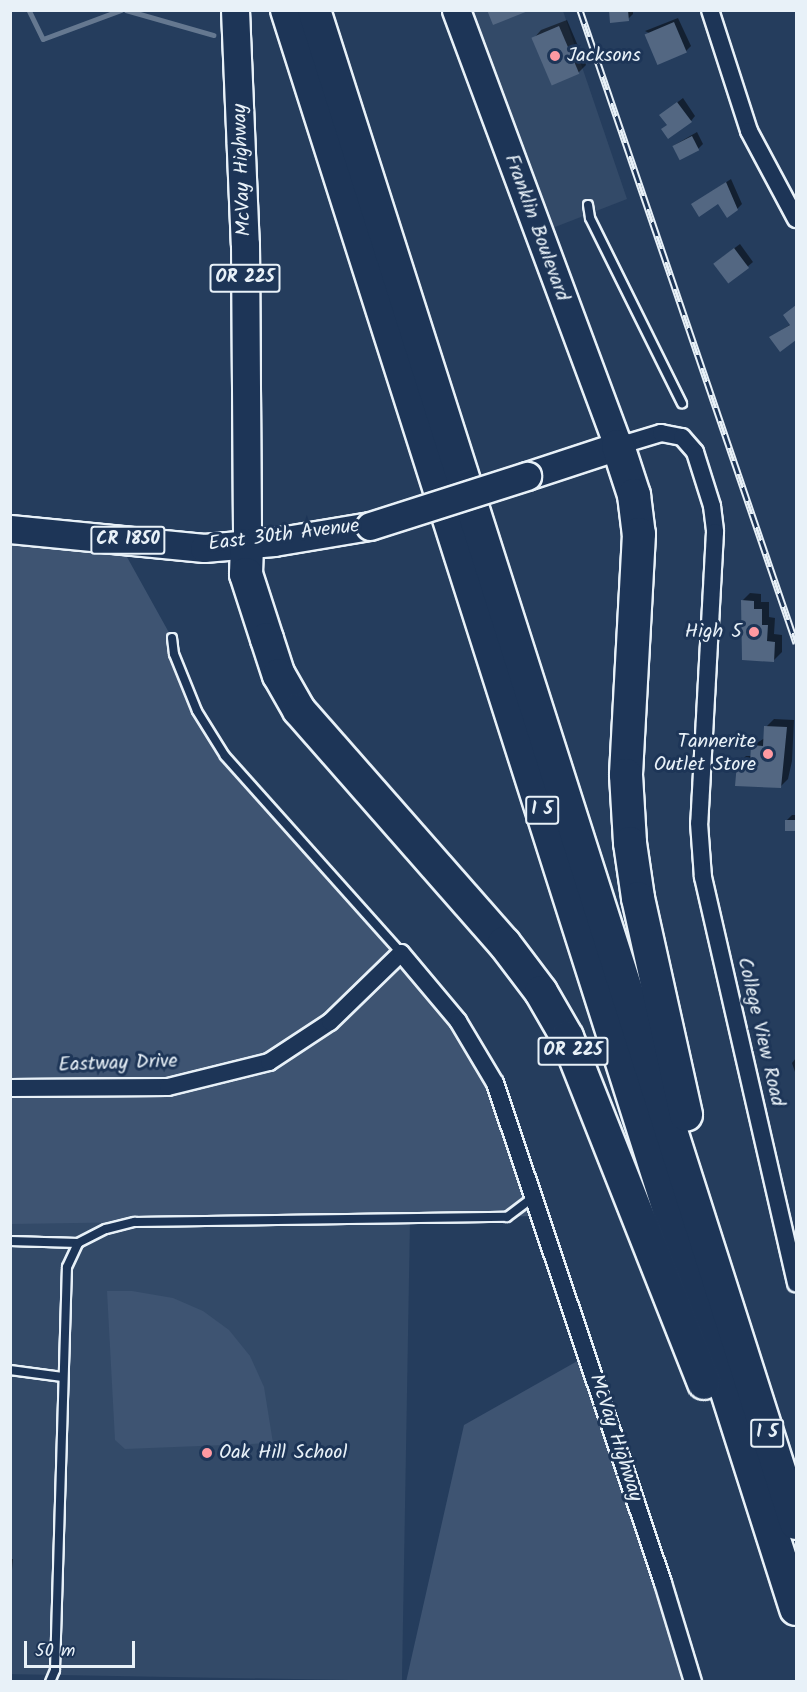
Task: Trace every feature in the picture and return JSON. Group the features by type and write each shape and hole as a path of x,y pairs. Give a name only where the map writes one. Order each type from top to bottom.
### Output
{"highway":[{"name":"I 5","path":"287,10 796,1609"},
{"name":"I 5","path":"314,10 796,1522"},
{"path":"618,446 634,495 639,534 626,775 630,843 638,898 738,1344"},
{"name":"OR 225","path":"246,545 246,574 279,675 299,710 504,943 541,992 567,1037 796,1622"}],"main road":[{"name":"McVay Highway","path":"235,10 245,221 246,545"},
{"name":"Franklin Boulevard","path":"456,10 618,446"},
{"name":"East 30th Avenue","path":"10,529 204,548 246,545 370,526 618,446"}],"street":[{"path":"710,10 749,131 796,219"},
{"name":"College View Road","path":"618,446 661,433 682,437 695,452 712,506 715,532 699,823 704,877 796,1283"},
{"path":"401,953 458,1021 495,1083 535,1196"},
{"name":"Eastway Drive","path":"10,1088 168,1087 269,1062 330,1022 401,953"},
{"name":"McVay Highway","path":"535,1196 693,1682"}],"lane":[{"path":"588,204 590,218 682,403"},
{"path":"172,638 174,654 197,711 225,756 377,922 401,953"},
{"path":"10,1241 78,1243 106,1228 135,1222 507,1218 535,1196"},
{"path":"50,1682 55,1671 67,1267 78,1243"},
{"path":"10,1370 63,1377"}],"shaded area":[{"path":"471,11 563,11 627,199 550,229 514,139"},
{"path":"11,529 117,539 172,638 197,711 225,756 377,922 474,1048 542,1216 11,1224"},
{"name":"Oak Hill School","path":"11,1213 410,1220 402,1681 10,1674"},
{"path":"107,1291 132,1291 173,1298 203,1311 229,1330 250,1356 264,1387 273,1443 125,1449 115,1440"},
{"path":"588,1355 689,1681 406,1682 464,1425"}],"building":[{"path":"487,10 528,10 528,11 493,25"},
{"path":"609,10 628,10 629,21 610,23"},
{"path":"674,22 687,52 657,65 645,35"},
{"path":"559,26 579,74 552,86 531,38"},
{"path":"677,102 692,122 668,139 661,129 667,125 659,115"},
{"path":"692,136 699,150 680,160 672,146"},
{"path":"726,182 738,210 727,218 718,204 699,217 691,204"},
{"path":"734,248 749,268 728,284 713,264"},
{"path":"796,305 796,340 780,352 769,337 790,325 783,315"},
{"name":"High 5","path":"741,600 754,601 754,609 762,609 762,625 768,625 767,641 775,642 774,662 742,660"},
{"name":"Tannerite Outlet Store","path":"764,726 787,727 781,788 735,786 737,763 750,764 751,745 763,746"},
{"path":"785,820 796,820 796,831 785,831"}],"waterway":[{"path":"29,10 43,39 121,10"},
{"path":"126,10 214,35"}],"railway":[{"path":"580,10 796,643"}],"place":[{"name":"Jacksons","path":"555,56"},
{"name":"High 5","path":"754,632"},
{"name":"Tannerite Outlet Store","path":"768,754"},
{"name":"Oak Hill School","path":"207,1453"}]}
